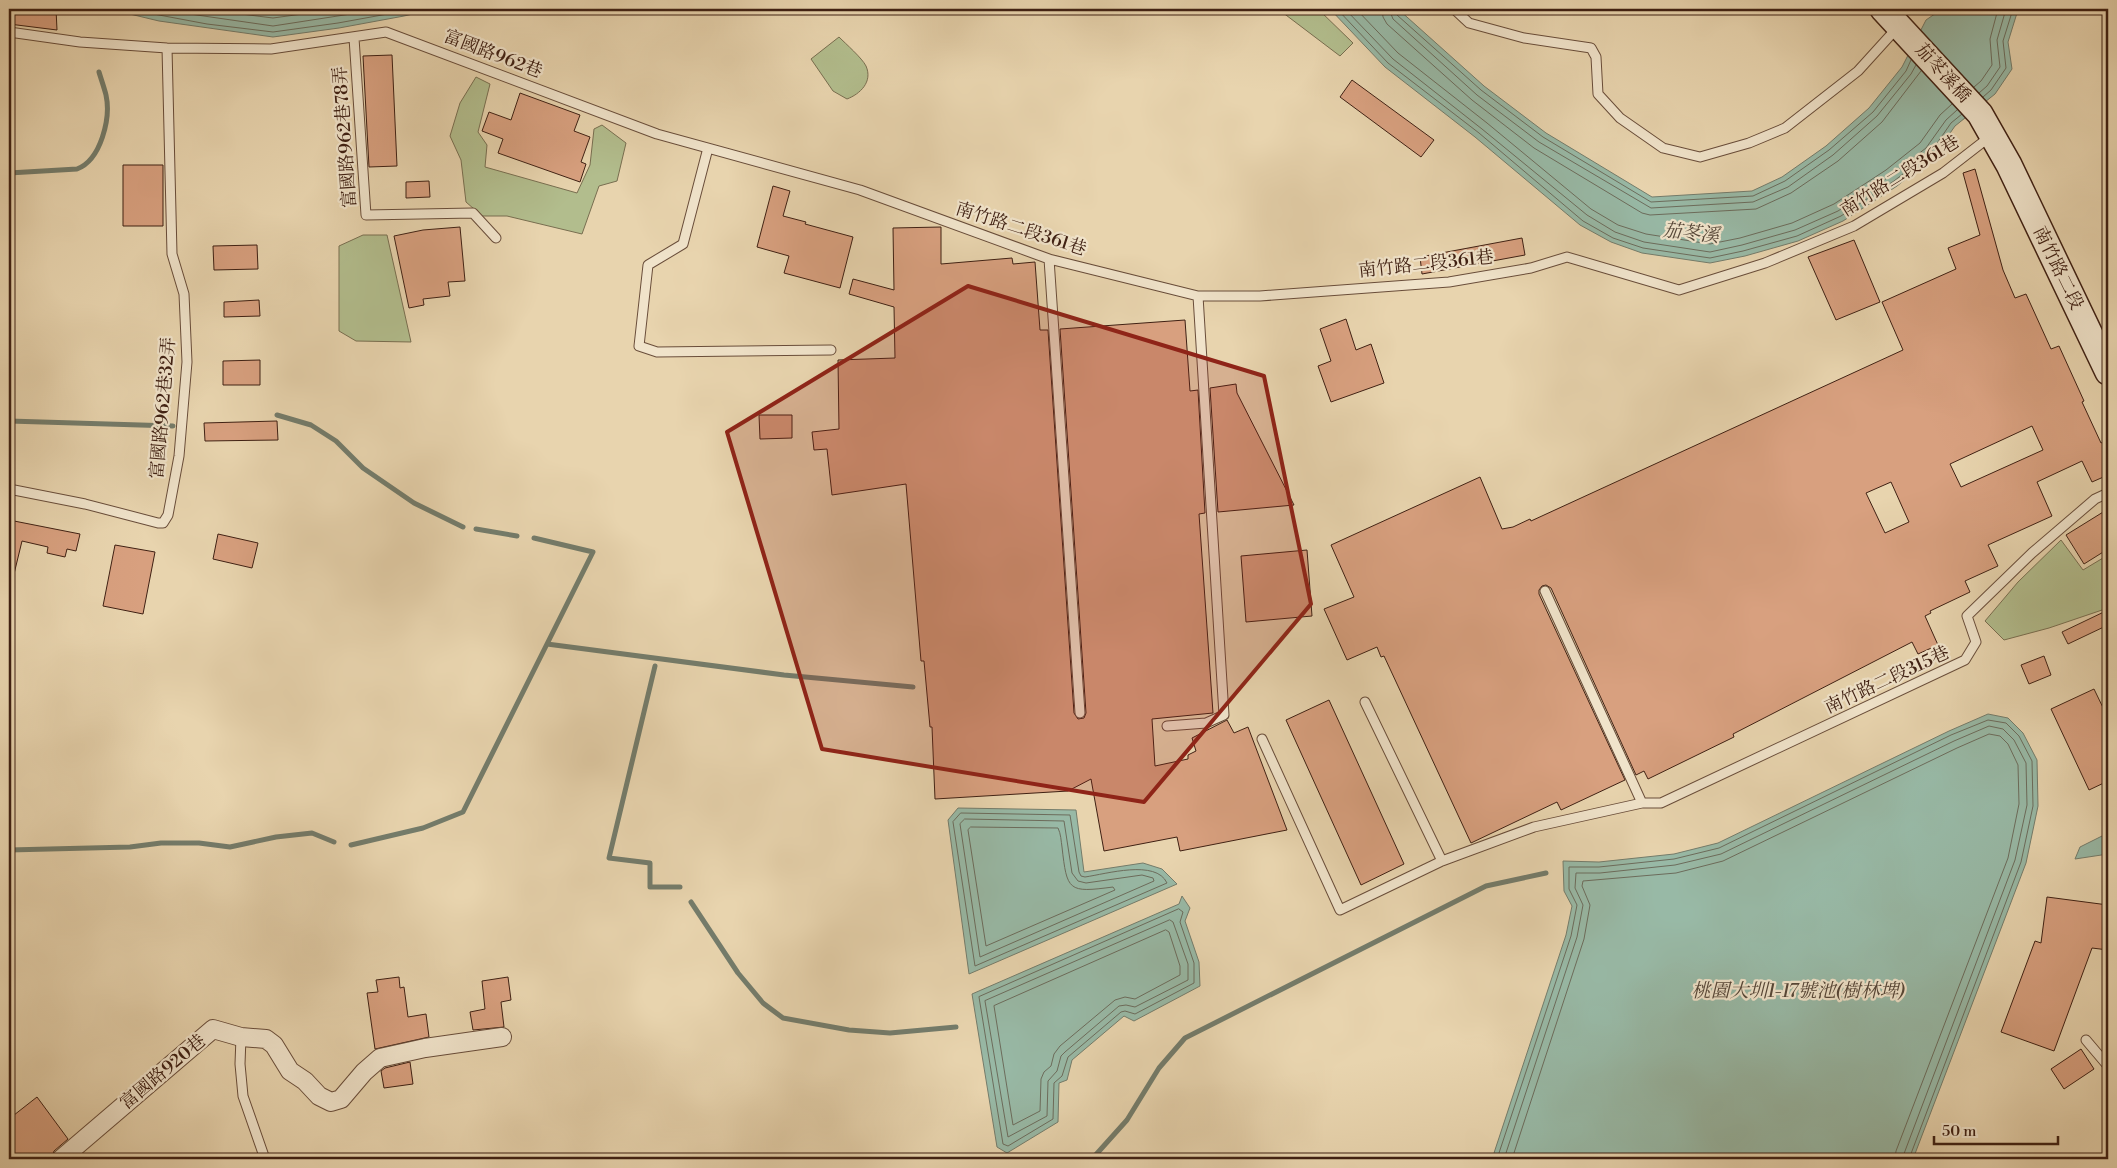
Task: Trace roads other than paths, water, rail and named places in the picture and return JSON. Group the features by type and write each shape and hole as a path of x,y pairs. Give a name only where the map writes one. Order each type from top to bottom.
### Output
{"street":[{"name":"茄苳溪橋","path":"1895,23 1980,114 1992,135"},
{"name":"南竹路二段","path":"1992,135 2008,164 2108,372"},
{"name":"富國路920巷","path":"61,1159 213,1029 241,1037 266,1038 274,1045 290,1071 305,1081 319,1096 331,1102 342,1098 364,1072 380,1058 425,1048 502,1037"}],"lane":[{"path":"1454,9 1469,23 1524,38 1590,48 1596,56 1598,94 1620,118 1663,148 1700,157 1748,143 1786,128 1858,71 1895,23"},
{"name":"富國路962巷","path":"9,32 80,42 167,48 271,49 386,32 657,134 860,190 893,202"},
{"name":"富國路962巷78弄","path":"354,38 366,215 473,213 496,238"},
{"name":"富國路962巷32弄","path":"9,489 85,504 158,523 163,523 168,515 178,456 187,362 184,294 172,254 167,48"},
{"name":"南竹路二段361巷","path":"893,202 1049,259 1198,296 1260,296 1449,282 1531,268 1567,257 1679,290 1765,263 1854,226 1942,173 1992,135"},
{"path":"708,148 683,244 648,265 639,346 657,352 831,350"},
{"path":"1049,259 1080,713"},
{"path":"1167,726 1206,723 1224,716 1198,296"},
{"name":"南竹路二段315巷","path":"1642,803 1661,803 1965,660 1976,642 1967,616 2032,553 2095,499 2108,493"},
{"path":"1262,740 1340,910 1442,861 1534,827 1642,803 1545,591"},
{"path":"1365,702 1442,861"},
{"path":"241,1037 240,1064 243,1096 265,1159"},
{"path":"2086,1040 2108,1066"}],"water":[{"path":"109,9 435,9 339,28 273,37 159,21"},
{"name":"茄苳溪","path":"1330,9 1398,9 1484,86 1546,133 1652,197 1752,191 1782,177 1826,146 1869,108 1902,67 1926,20 1942,9 2019,9 2008,42 2012,69 1995,94 1955,126 1934,156 1897,186 1843,221 1798,241 1745,256 1710,263 1642,253 1611,242 1580,225 1475,137 1385,67"},
{"name":"桃園大圳1-17號池(樹林埤)","path":"1988,714 2008,718 2023,733 2037,760 2038,806 2026,863 1913,1159 1492,1159 1566,935 1572,906 1564,891 1563,861 1599,862 1674,854 1718,843"},
{"path":"958,808 1076,810 1084,872 1143,863 1162,869 1177,884 969,974 948,820"},
{"path":"2104,835 2108,844 2108,854 2075,859 2080,847"},
{"path":"1182,896 1190,908 1185,921 1199,962 1200,986 1134,1021 1124,1016 1072,1060 1067,1080 1059,1083 1058,1122 1007,1153 997,1147 972,994 1179,904"}],"waterway":[{"path":"9,173 77,169 92,157 102,137 107,115 106,95 99,72"},
{"path":"277,415 311,425 336,441 363,468 414,503 463,527"},
{"path":"9,421 173,426"},
{"path":"476,529 517,536"},
{"path":"534,538 593,552 547,644"},
{"path":"351,845 423,828 463,812 547,644 784,675 913,687"},
{"path":"655,666 609,858 650,863 650,887 680,887"},
{"path":"9,850 130,847 161,843 199,843 230,847 276,837 312,833 334,842"},
{"path":"1092,1159 1127,1120 1159,1068 1185,1038 1486,886 1546,873"},
{"path":"691,902 738,973 763,1003 783,1018 849,1030 890,1033 956,1027"}]}
